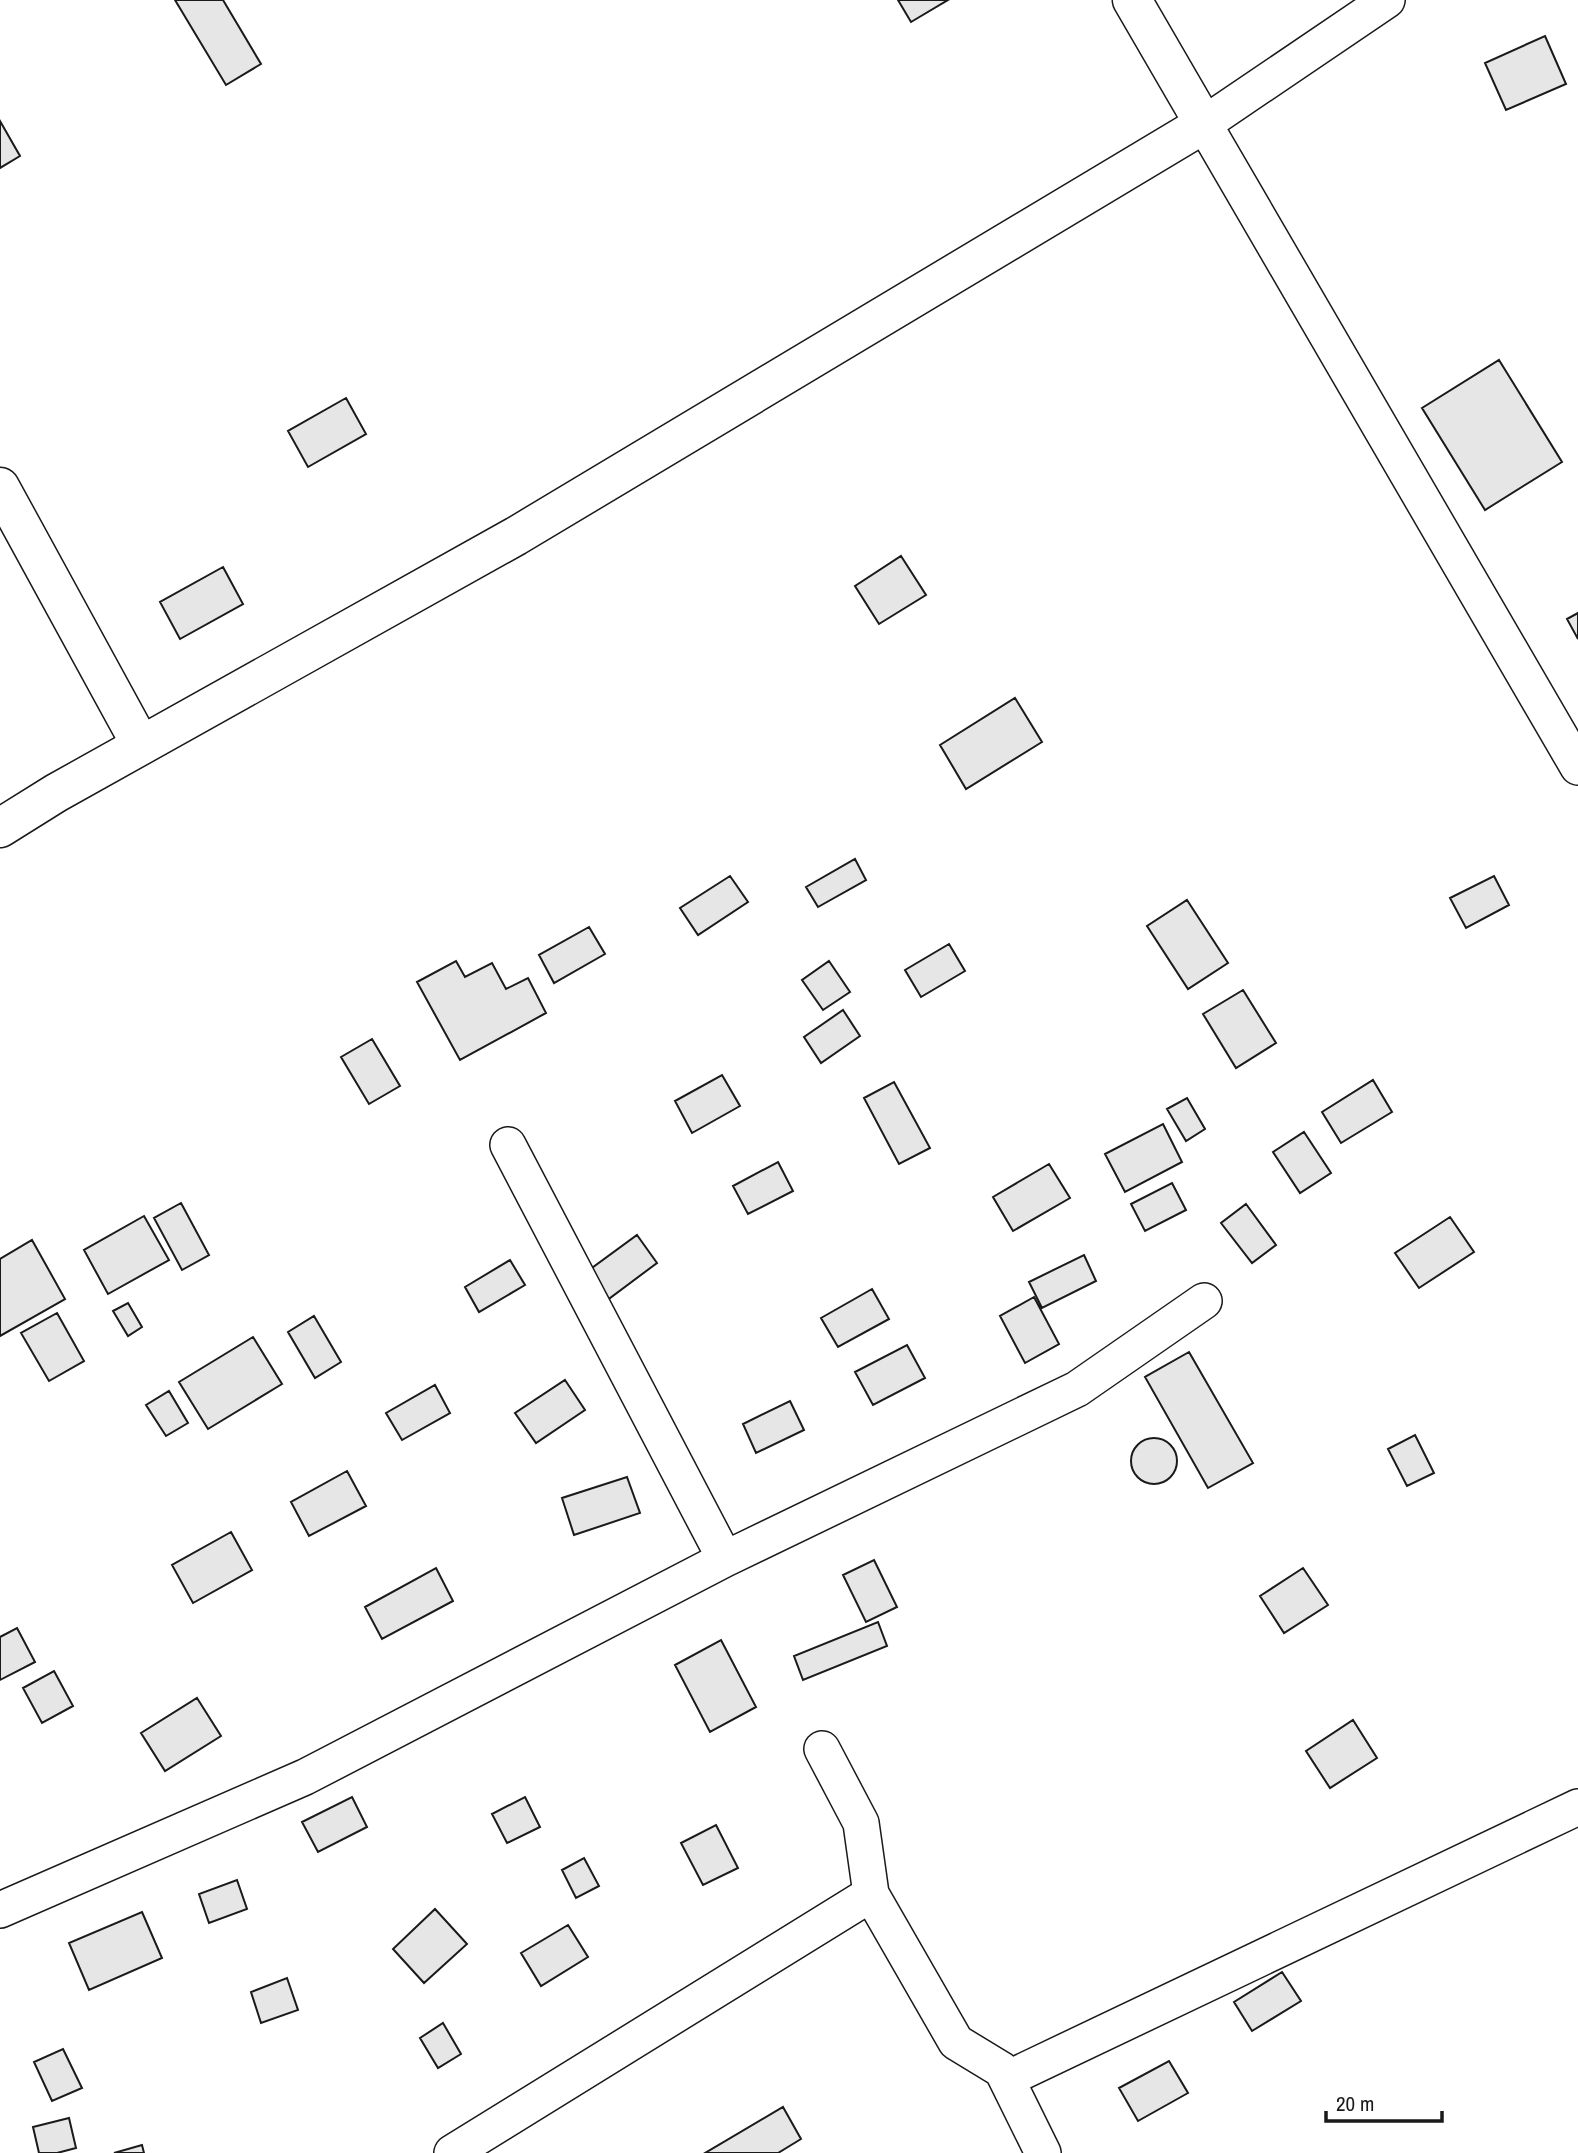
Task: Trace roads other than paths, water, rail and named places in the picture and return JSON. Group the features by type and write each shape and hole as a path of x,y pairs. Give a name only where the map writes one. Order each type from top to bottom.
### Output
{"main road":[{"path":"0,828 141,745 516,537 1204,124 1132,0"},
{"path":"0,487 141,745"}],"street":[{"path":"1387,0 1204,124 1578,767"},
{"path":"508,1145 725,1559"},
{"path":"0,1910 305,1777 725,1559 1077,1389 1204,1301"},
{"path":"821,1749 861,1823 872,1894 957,2042 1002,2070 1043,2153"},
{"path":"1007,2079 1578,1807"},
{"path":"452,2153 872,1894"}]}
